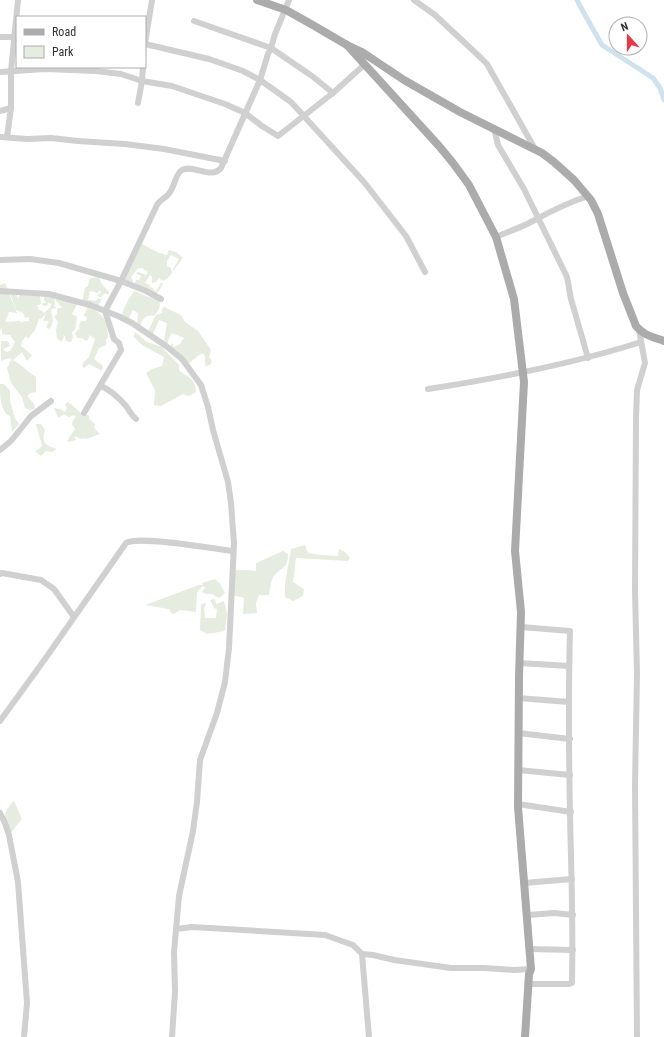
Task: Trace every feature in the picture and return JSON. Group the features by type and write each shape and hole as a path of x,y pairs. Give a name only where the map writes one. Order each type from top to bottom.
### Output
{"main road":[{"path":"257,0 286,10 362,52 404,80 460,112 535,149 554,162 574,180 588,196 598,214 633,320 639,330 646,335 664,341"},
{"path":"347,45 453,163 469,185 496,237 514,299 524,382 515,551 521,612 518,698 518,804 528,915 531,969 529,974 525,1037"}],"street":[{"path":"17,16 18,0"},
{"path":"146,38 152,0"},
{"path":"84,413 121,350 119,343 114,339 105,311 159,201 170,192 183,170 189,169 214,172 218,171 225,161 260,80 262,68 289,0"},
{"path":"414,0 435,15 481,58 490,69 535,149"},
{"path":"194,21 271,48 312,76 333,93"},
{"path":"0,37 16,37 11,71 11,108 7,137"},
{"path":"146,43 209,59 243,71 260,80 291,102 364,182 406,236 425,272"},
{"path":"0,72 45,69 96,71 121,74 142,82 172,86 225,104 245,113 278,136 333,93 364,65"},
{"path":"138,103 143,68"},
{"path":"0,111 11,108"},
{"path":"494,128 498,145 539,217 567,278 571,299 588,358"},
{"path":"0,137 51,138 125,144 164,149 225,161"},
{"path":"496,237 570,202 588,196"},
{"path":"0,260 30,259 59,263 121,281 161,299"},
{"path":"0,291 49,294 90,305 132,323 166,346 182,359 201,384 228,482 233,522 229,648 225,682 217,712 200,760 193,831 179,896 174,952 175,992 172,1037"},
{"path":"637,1037 635,785 637,674 635,590 637,390 645,363 645,356 639,330"},
{"path":"428,389 523,373 588,358 641,342"},
{"path":"101,386 110,390 126,406 130,414 136,419"},
{"path":"0,450 12,441 31,416 51,401"},
{"path":"0,721 123,547 129,541 148,540 233,551"},
{"path":"0,574 10,574 41,580 54,589 74,618"},
{"path":"520,627 570,631 569,702 573,915 572,983 529,984"},
{"path":"519,663 569,666"},
{"path":"518,698 569,702"},
{"path":"518,733 570,739"},
{"path":"518,770 570,775"},
{"path":"518,804 571,812"},
{"path":"0,813 6,823 18,882 27,1003 24,1037"},
{"path":"524,883 572,879"},
{"path":"528,915 554,913 573,915"},
{"path":"176,929 192,927 325,935 353,945 362,954 369,1037"},
{"path":"529,949 573,950"},
{"path":"362,954 373,954 394,960 451,968 514,970 531,969"}],"green space":[{"path":"142,244 159,253 167,255 169,250 176,252 183,258 173,271 179,259 171,255 167,261 167,266 171,268 172,273 163,281 159,278 156,282 152,283 152,277 150,275 145,283 150,285 150,288 152,287 156,291 161,283 163,283 155,295 134,285 136,280 139,280 141,276 136,273 138,272 146,275 148,272 142,268 138,268 131,277 133,280 132,286 120,279"},
{"path":"99,277 101,283 109,292 108,295 105,293 101,297 97,296 101,292 100,290 98,293 90,291 88,300 96,301 98,298 102,299 98,306 82,303 85,288 88,286 89,280"},
{"path":"5,283 17,313 9,312 5,322 20,321 22,325 21,322 29,321 29,317 25,318 23,313 16,310 10,293 17,294 17,298 20,295 40,296 41,304 37,305 39,310 44,313 51,307 51,305 48,303 47,306 42,305 43,303 46,303 44,296 54,298 54,306 57,308 51,309 53,321 50,329 46,328 49,321 43,321 46,313 39,319 35,330 28,339 26,336 22,341 21,346 32,355 27,361 22,352 13,360 36,377 36,392 30,393 27,396 34,404 35,409 30,410 25,408 22,397 11,383 7,368 11,359 9,358 1,361 1,341 8,341 10,346 3,349 6,352 10,351 15,342 10,335 2,334 2,328 0,331 0,285"},
{"path":"135,291 159,300 160,302 159,308 154,316 146,316 140,326 137,325 138,313 133,310 129,318 122,317 127,303"},
{"path":"55,300 77,304 72,314 77,317 75,330 72,332 73,338 71,342 66,341 65,336 63,335 64,337 61,342 57,338 56,330 58,322 54,317 57,314 57,309 62,307"},
{"path":"164,306 181,315 185,322 198,331 211,350 209,357 212,361 210,365 205,366 205,357 203,353 187,365 168,348 172,343 174,347 180,344 184,338 172,333 166,346 164,341 167,323 159,320 153,334 147,333 156,315 162,313"},
{"path":"88,307 104,318 107,326 108,337 106,340 106,345 99,348 94,359 103,366 102,371 89,364 84,368 82,366 89,357 95,339 90,335 87,341 82,338 77,338 75,333 80,328 79,326 81,321 86,321 87,318 84,315"},
{"path":"135,332 147,342 162,347 179,365 179,370 193,380 196,392 189,396 183,394 161,406 154,405 155,390 146,373 152,369 162,366 164,357 142,345 134,337"},
{"path":"0,384 4,384 10,391 10,401 15,418 19,424 12,432 10,416 4,411 1,403"},
{"path":"67,402 83,415 88,415 89,419 95,424 94,428 100,434 87,439 81,439 74,436 76,440 68,442 67,441 75,429 72,424 76,417 74,415 69,417 64,414 58,418 54,408 65,412 67,408 65,405"},
{"path":"36,424 41,424 45,430 45,443 57,449 52,452 46,451 41,456 35,451 42,446"},
{"path":"305,545 308,553 338,556 339,549 345,552 350,558 348,561 296,558 293,582 304,589 303,596 293,601 285,597 286,579 291,549"},
{"path":"283,551 288,554 288,559 284,567 273,578 269,595 259,595 256,603 257,613 243,614 244,598 232,595 233,570 256,571 256,563"},
{"path":"215,579 225,593 219,598 212,594 206,594 202,592 205,588 203,586 197,592 196,612 180,610 172,614 169,609 145,605 199,585 203,585 202,583"},
{"path":"215,599 216,604 224,601 227,614 225,631 207,634 200,630 201,604 206,603 204,609 205,618 216,618 217,609 214,608 210,600"},
{"path":"14,801 22,819 9,835 5,821 5,813"}],"waterway":[{"path":"577,0 602,45 653,78 660,88 664,100"}]}
